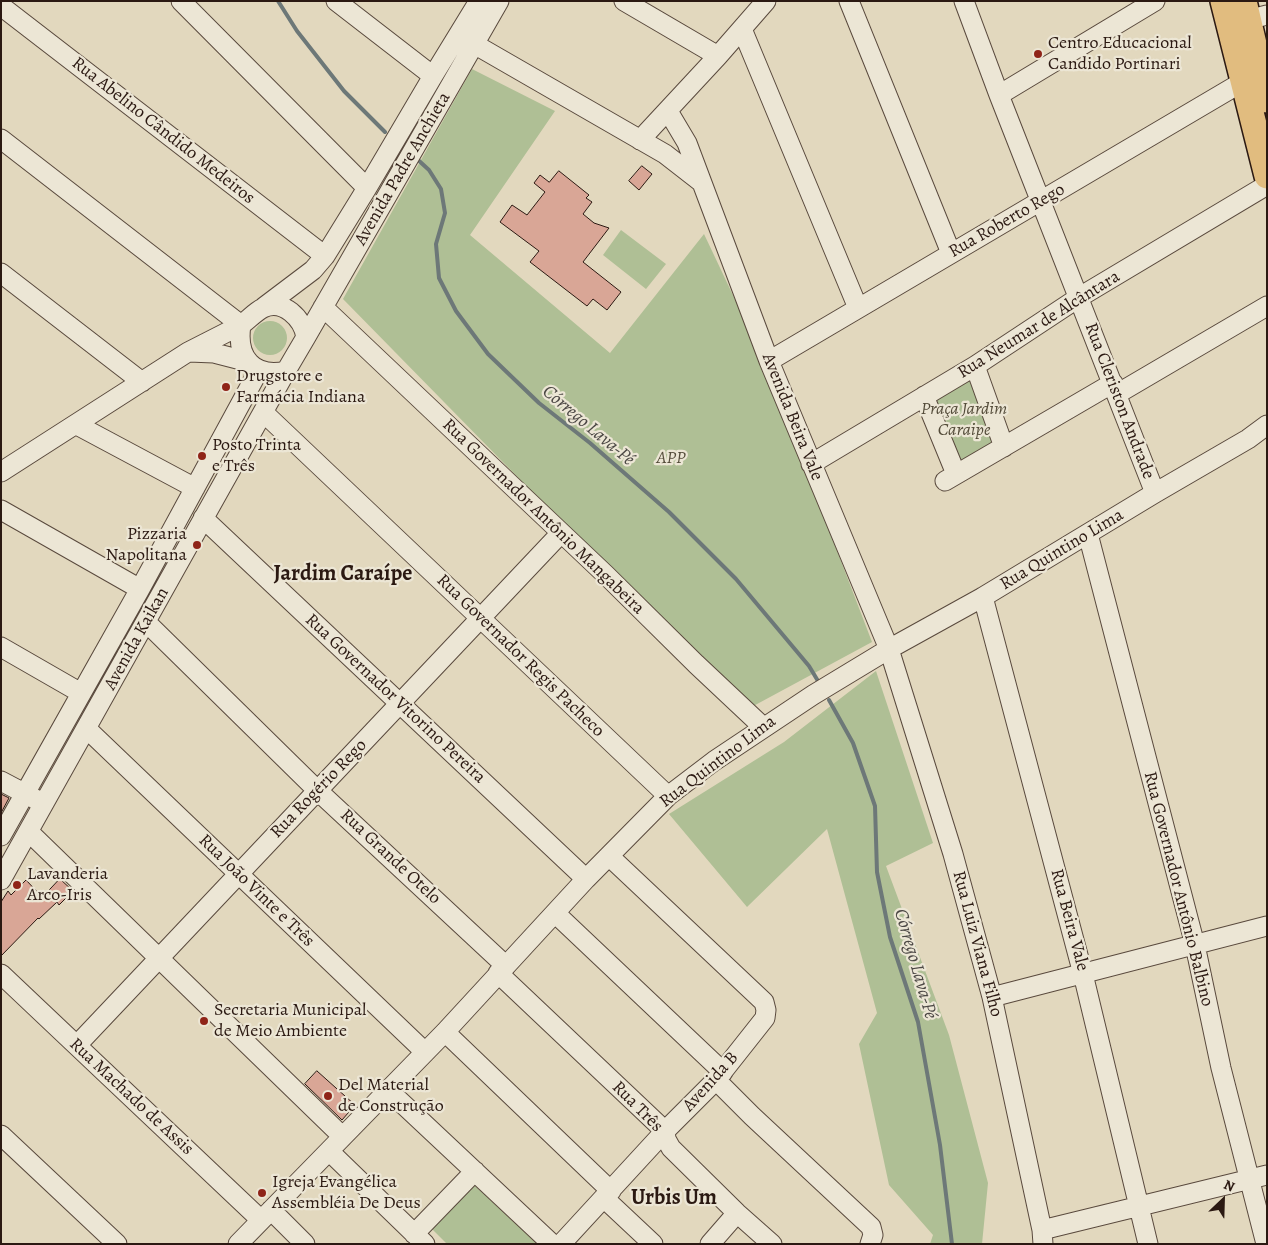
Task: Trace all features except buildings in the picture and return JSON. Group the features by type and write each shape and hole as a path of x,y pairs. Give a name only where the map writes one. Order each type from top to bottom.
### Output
{"main road":[{"path":"1223,1 1267,176"},
{"path":"1253,12 1267,100"}],"street":[{"path":"181,1 367,188"},
{"path":"336,1 432,76"},
{"name":"Avenida Padre Anchieta","path":"5,464 77,424 188,352 240,325 312,270 325,256 479,1"},
{"name":"Avenida Padre Anchieta","path":"286,371 499,1"},
{"path":"624,1 718,56"},
{"path":"640,140 742,30 766,1"},
{"path":"849,1 951,254"},
{"name":"Rua Cleriston Andrade","path":"964,1 1040,202 1155,493"},
{"path":"999,95 1155,1"},
{"name":"Rua Abelino Cândido Medeiros","path":"1,6 325,256"},
{"path":"742,30 858,308"},
{"name":"Avenida Beira Vale","path":"474,44 674,160 702,183"},
{"name":"Rua Roberto Rego","path":"769,361 1244,81"},
{"name":"Avenida Beira Vale","path":"668,111 687,143 769,361 889,649"},
{"path":"1,138 240,325 240,347 245,358 252,365"},
{"name":"Rua Neumar de Alcântara","path":"811,464 975,366 1078,298 1267,185"},
{"path":"1,273 142,382"},
{"path":"264,308 276,306 294,313 305,329 306,337"},
{"path":"924,396 950,477 1267,306"},
{"name":"Rua Governador Antônio Mangabeira","path":"323,307 764,727"},
{"path":"188,352 214,353 252,365 268,373 286,371"},
{"name":"Avenida Kaikan","path":"1,836 140,589 254,379 252,365"},
{"path":"975,366 1004,447"},
{"name":"Avenida Kaikan","path":"1,880 286,371"},
{"name":"Rua Governador Regis Pacheco","path":"263,412 668,796"},
{"path":"77,424 195,488"},
{"name":"Rua Quintino Lima","path":"238,1244 445,1032 586,879 668,796 764,727 889,649 983,598 1155,493 1248,439 1267,425"},
{"path":"1248,439 1267,440"},
{"path":"1,510 140,589"},
{"name":"Rua Governador Vitorino Pereira","path":"203,518 586,879"},
{"name":"Rua Rogério Rego","path":"77,1045 561,532"},
{"name":"Rua Governador Antônio Balbino","path":"1088,534 1194,945 1221,1068 1259,1177 1266,1244"},
{"name":"Rua Beira Vale","path":"983,598 1083,974 1148,1244"},
{"name":"Rua Grande Otelo","path":"146,622 502,969"},
{"path":"1,647 81,693"},
{"name":"Rua Luiz Viana Filho","path":"889,649 953,854 992,997 1043,1237"},
{"name":"Rua João Vinte e Três","path":"87,729 425,1052"},
{"path":"1,781 44,805"},
{"path":"29,832 342,1136"},
{"name":"Avenida B","path":"561,1244 665,1131 720,1076 765,1018 766,1010 764,1002 609,856"},
{"path":"556,913 720,1076 752,1116 870,1235"},
{"path":"992,997 1267,926"},
{"name":"Rua Três","path":"502,969 665,1131 666,1139 671,1148 737,1213 772,1244"},
{"name":"Rua Machado de Assis","path":"1,974 266,1215 305,1244"},
{"path":"445,1032 653,1244"},
{"path":"388,1090 552,1244"},
{"path":"1,1135 117,1244"},
{"path":"328,1150 419,1239 475,1171"},
{"path":"1043,1237 1139,1206 1259,1177"},
{"path":"710,1244 737,1213"}],"green space":[{"name":"APP","path":"472,69 555,111 470,235 610,353 704,234 766,365 872,642 746,710 343,299"},
{"path":"621,230 666,264 646,289 603,255"},
{"path":"270,321 282,326 287,338 282,350 270,355 258,350 253,338 258,326"},
{"name":"Praça Jardim Caraipe","path":"972,378 996,441 957,463 933,399"},
{"path":"876,671 933,843 886,866 949,1035 988,1183 982,1244 930,1244 933,1235 889,1185 859,1044 877,1013 827,829 747,907 669,814 784,742"},
{"path":"474,1185 538,1244 447,1244 431,1228"}],"waterway":[{"name":"Córrego Lava-Pé","path":"278,1 297,31 344,91 385,132"},
{"name":"Córrego Lava-Pé","path":"417,159 429,170 441,189 445,213 436,244 439,278 456,311 488,354 539,403 590,443 669,512 736,579 809,666 818,681"},
{"name":"Córrego Lava-Pé","path":"829,700 853,743 875,806 877,872 890,937 918,1022 940,1145 952,1244"}],"place":[{"name":"Centro Educacional Candido Portinari","path":"1038,54"},
{"name":"Drugstore e Farmácia Indiana","path":"226,387"},
{"name":"Posto Trinta e Três","path":"202,456"},
{"name":"Pizzaria Napolitana","path":"197,545"},
{"name":"Lavanderia Arco-Iris","path":"17,885"},
{"name":"Secretaria Municipal de Meio Ambiente","path":"204,1021"},
{"name":"Del Material de Construção","path":"328,1096"},
{"name":"Igreja Evangélica Assembléia De Deus","path":"262,1193"}],"district":[{"name":"Jardim Caraípe","path":"343,575"},
{"name":"Urbis Um","path":"674,1199"}]}
